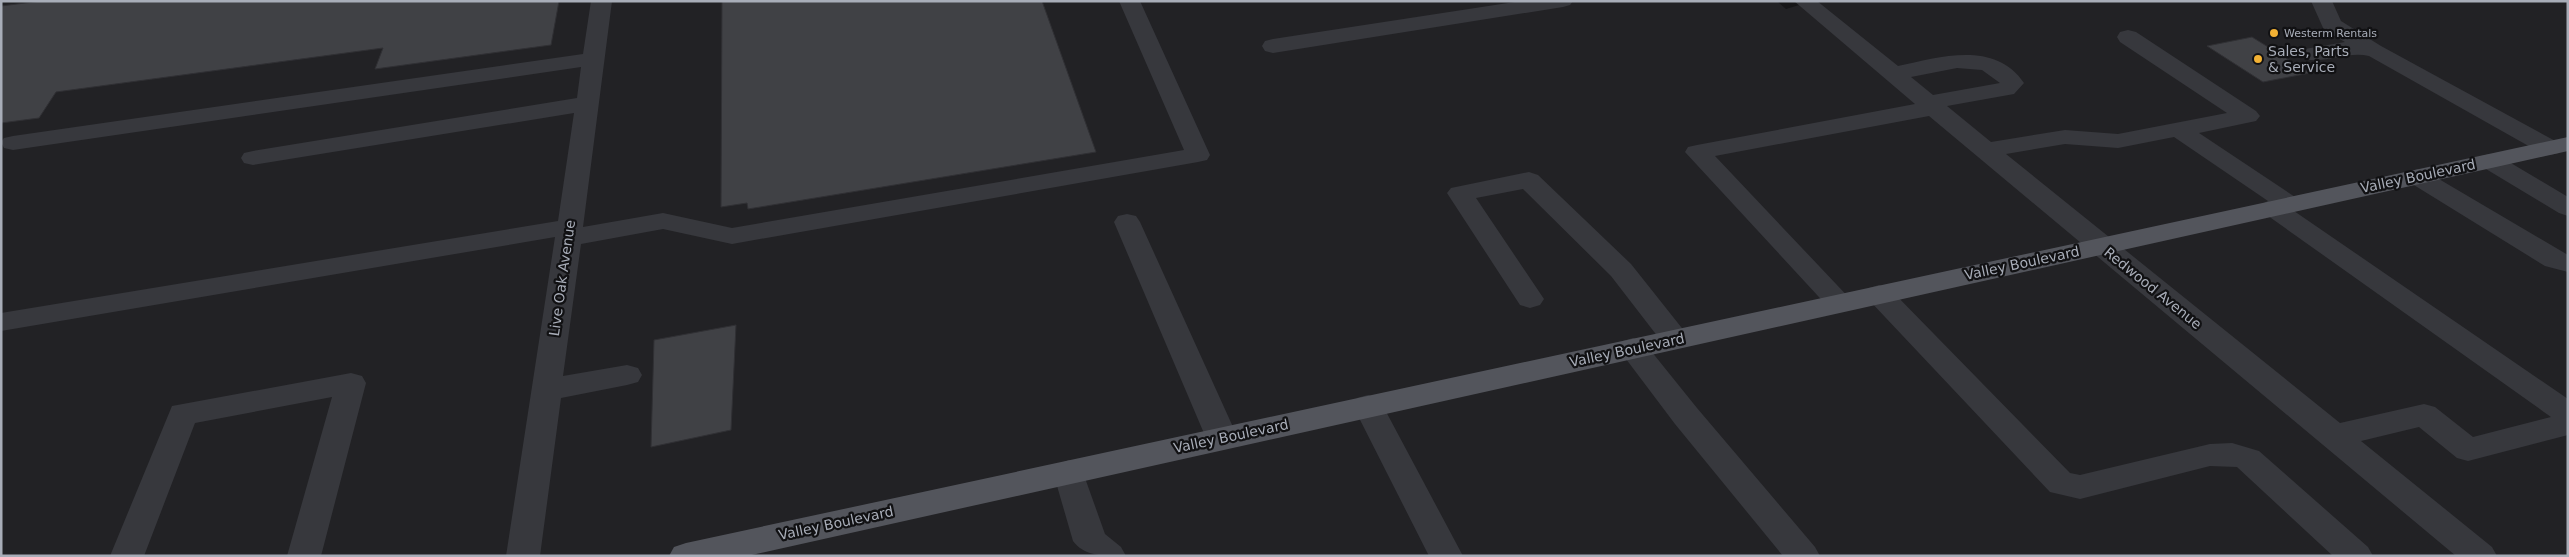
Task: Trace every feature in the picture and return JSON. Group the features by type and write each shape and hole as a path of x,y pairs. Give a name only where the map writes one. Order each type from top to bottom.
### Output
{"main road":[{"name":"Valley Boulevard","path":"686,556 2559,146"}],"street":[{"name":"Live Oak Avenue","path":"523,556 602,1"},
{"path":"1,322 568,232 664,221 732,236 1198,155 1129,1"},
{"path":"1273,46 1563,1"},
{"name":"Redwood Avenue","path":"1804,1 2480,556"},
{"path":"2322,1 2332,25 2376,51 2559,146"},
{"path":"1986,150 2065,137 2118,142 2248,116 2128,37"},
{"path":"2313,54 2358,47 2376,51"},
{"path":"13,143 593,59"},
{"path":"1840,303 1697,152 2006,89 2013,83 2007,74 1991,64 1970,60 1893,74"},
{"path":"253,158 445,125 586,104"},
{"path":"2179,130 2281,206 2341,255 2568,414"},
{"path":"2490,161 2568,208"},
{"path":"2418,176 2555,260 2568,264"},
{"path":"1530,298 1460,193 1530,180 1621,270 1675,339"},
{"path":"1127,222 1222,438"},
{"path":"1879,294 2051,476 2062,484 2080,487 2210,455 2232,454 2248,459 2356,556"},
{"path":"1633,348 1686,416 1803,556"},
{"path":"546,390 627,375"},
{"path":"127,556 184,414 351,383 304,556"},
{"path":"1368,406 1446,556"},
{"path":"2333,436 2424,416 2468,450 2568,424"},
{"path":"1069,472 1090,541 1109,556"}],"shaded area":[{"path":"1,1 1777,1 1786,9 1812,1 2568,1 2568,556 1,556"}],"building":[{"path":"41,1 559,1 551,45 375,69 383,48 56,92 39,118 1,123 1,6"},
{"path":"722,1 1042,1 1096,152 748,209 747,203 721,207"},
{"name":"Sales, Parts & Service","path":"2252,37 2310,73 2263,82 2207,46"},
{"path":"736,325 731,430 651,447 654,340"}],"place":[{"name":"Westerm Rentals","path":"2274,33"},
{"name":"Sales, Parts & Service","path":"2258,59"}]}
